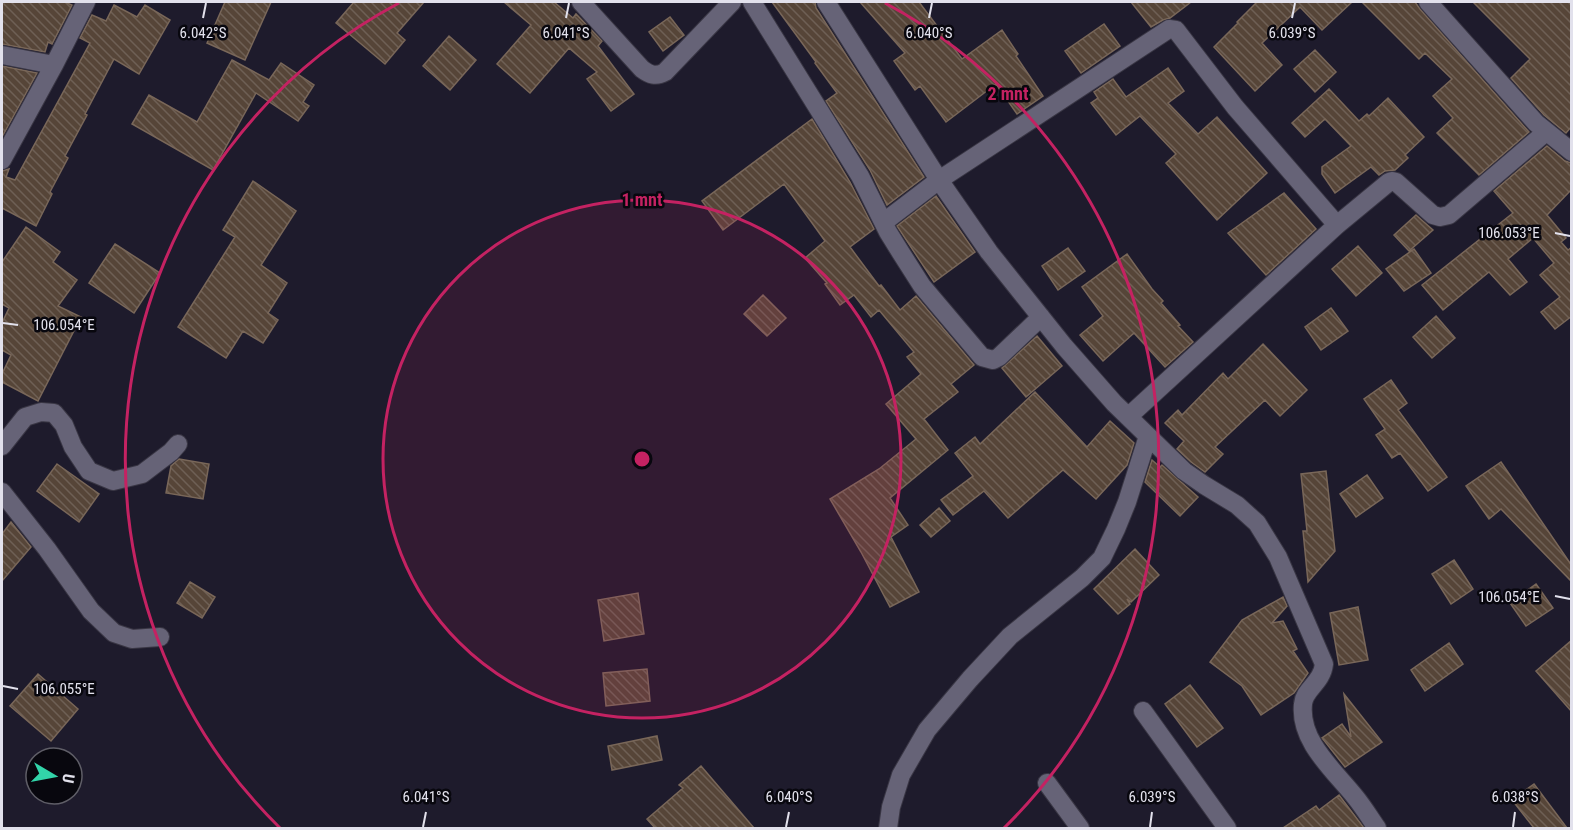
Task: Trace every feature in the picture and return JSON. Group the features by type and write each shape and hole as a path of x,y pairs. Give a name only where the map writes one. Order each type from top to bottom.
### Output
{"street":[{"path":"2,160 86,2"},
{"path":"580,2 642,69 654,75 664,72 732,2"},
{"path":"752,2 860,176 888,232 922,286 982,357 993,360 999,357 1041,317"},
{"path":"826,2 939,180 989,252 1041,317 1114,403 1184,471 1247,513 1257,524 1278,557 1324,664 1323,673 1304,697 1304,718 1309,735 1322,758 1356,798 1377,828"},
{"path":"1428,2 1536,123 1571,150"},
{"path":"884,222 939,180 1156,36 1168,29 1173,29 1182,37 1235,107 1337,225"},
{"path":"2,55 54,65"},
{"path":"1129,417 1337,225 1389,182 1396,182 1433,215 1440,217 1449,214 1546,132"},
{"path":"2,446 25,417 41,412 54,413 64,425 73,447 89,471 113,481 142,474 178,444"},
{"path":"888,828 891,807 901,775 927,730 1010,636 1082,578 1102,558 1127,502 1148,436"},
{"path":"2,492 47,549 91,611 114,633 132,639 160,637"},
{"path":"1143,711 1227,828"},
{"path":"1047,783 1080,828"}],"building":[{"path":"2,2 65,2 72,5 52,44 48,42 45,52 2,44"},
{"path":"225,2 271,2 245,60 207,43"},
{"path":"354,2 424,2 397,33 405,40 385,64 336,23"},
{"path":"504,2 554,2 573,18 576,14 602,41 598,46 634,94 611,111 587,79 597,72 569,48 530,93 497,64 531,25"},
{"path":"772,2 815,2 816,8 924,177 887,205 870,170 826,101 837,93"},
{"path":"860,2 919,2 962,59 1002,30 1018,54 1016,56 1043,96 1017,114 996,84 946,122 920,86 915,90 894,61 905,53"},
{"path":"1131,2 1191,2 1170,18 1151,27"},
{"path":"1257,2 1352,2 1322,30 1300,7 1262,43 1282,65 1255,91 1214,47"},
{"path":"1362,2 1415,2 1529,132 1479,175 1437,133 1453,118 1433,96 1452,79 1425,53 1419,59"},
{"path":"1473,2 1572,2 1572,126 1566,133 1544,115 1511,78 1530,59"},
{"path":"114,5 137,17 145,5 170,20 139,74 114,59 65,156 68,158 50,192 52,194 36,226 2,208 2,171 9,169 6,177 15,180 90,43 80,38 92,15 106,21"},
{"path":"670,17 684,35 663,51 649,32"},
{"path":"1104,24 1120,46 1081,73 1065,51"},
{"path":"449,36 476,60 450,90 423,66"},
{"path":"1315,50 1336,72 1315,92 1294,69"},
{"path":"232,60 269,80 281,63 314,85 303,102 309,106 298,121 256,93 213,170 132,124 149,95 197,122"},
{"path":"2,66 37,73 2,137"},
{"path":"1168,68 1184,91 1168,103 1198,134 1217,117 1267,173 1217,220 1166,163 1176,154 1140,116 1116,135 1091,103 1098,98 1094,92 1113,79 1126,97"},
{"path":"1329,89 1359,121 1367,114 1369,116 1388,98 1424,137 1405,155 1408,158 1395,170 1385,171 1379,175 1371,167 1335,193 1322,174 1322,167 1351,146 1325,119 1305,137 1292,123"},
{"path":"812,119 850,182 874,229 850,247 900,310 916,296 974,365 951,384 958,392 924,419 948,450 890,498 908,525 891,537 919,592 890,607 830,499 879,469 916,439 886,404 921,374 907,357 914,352 879,310 871,317 854,295 840,305 825,284 827,283 805,258 825,241 784,184 723,230 702,201"},
{"path":"1547,146 1565,161 1572,163 1572,189 1547,215 1566,238 1561,242 1568,250 1572,247 1572,316 1555,329 1541,312 1560,297 1540,275 1554,263 1533,238 1508,259 1527,282 1510,295 1489,272 1443,310 1422,285 1513,213 1494,191"},
{"path":"253,181 296,211 261,265 287,283 268,313 278,320 263,343 243,331 226,358 178,327 235,237 223,230"},
{"path":"1284,193 1316,229 1266,275 1228,233"},
{"path":"936,196 975,252 934,282 897,226"},
{"path":"1416,215 1433,230 1409,251 1394,235"},
{"path":"26,227 60,252 53,262 77,280 58,306 81,317 38,401 2,382 2,374 11,355 2,350 2,323 9,308 2,304 2,262"},
{"path":"115,244 160,273 134,313 89,283"},
{"path":"1358,246 1382,273 1356,296 1332,269"},
{"path":"1068,248 1085,271 1058,290 1042,266"},
{"path":"1414,249 1431,273 1404,291 1386,269"},
{"path":"1127,254 1163,301 1161,303 1180,325 1178,326 1193,342 1165,367 1134,333 1103,361 1080,335 1103,316 1082,287"},
{"path":"763,295 786,318 767,336 744,314"},
{"path":"1331,308 1348,331 1321,350 1305,327"},
{"path":"1436,316 1455,338 1432,358 1413,337"},
{"path":"1037,336 1062,366 1026,397 1002,368"},
{"path":"1263,344 1307,390 1280,416 1265,400 1215,447 1223,454 1205,472 1177,449 1184,441 1165,423 1178,410 1182,415 1223,373 1228,379"},
{"path":"1391,380 1407,403 1398,410 1447,477 1428,491 1400,453 1392,458 1376,435 1385,429 1364,399"},
{"path":"1035,392 1087,447 1110,421 1134,443 1127,465 1096,499 1063,470 1008,518 984,491 953,515 941,500 973,476 955,453 975,437 980,444"},
{"path":"179,459 209,464 203,499 166,493 171,466"},
{"path":"1152,460 1160,467 1162,465 1198,497 1180,516 1145,482"},
{"path":"1501,462 1572,566 1571,581 1501,509 1489,519 1466,486"},
{"path":"57,464 99,494 79,522 37,491"},
{"path":"1326,471 1335,551 1308,582 1303,531 1307,531 1301,474"},
{"path":"1367,475 1383,498 1356,517 1340,494"},
{"path":"939,508 950,521 931,537 920,525"},
{"path":"11,522 31,547 2,581 2,534"},
{"path":"1135,549 1159,575 1131,602 1127,599 1130,604 1118,614 1094,589"},
{"path":"1454,560 1473,589 1451,604 1432,574"},
{"path":"190,582 215,597 202,618 177,603"},
{"path":"1536,584 1553,608 1526,626 1510,603"},
{"path":"638,593 644,634 604,641 598,600"},
{"path":"1283,597 1287,606 1272,623 1283,621 1297,649 1293,651 1308,673 1294,693 1261,715 1242,686 1210,662 1242,620"},
{"path":"1358,607 1368,660 1339,665 1330,613"},
{"path":"1572,640 1572,712 1536,671"},
{"path":"1449,643 1463,664 1425,691 1411,670"},
{"path":"647,669 650,701 606,706 603,673"},
{"path":"38,674 78,709 51,741 10,706"},
{"path":"1190,685 1223,728 1197,747 1165,704"},
{"path":"1344,694 1382,742 1345,767 1322,738 1342,724 1351,737"},
{"path":"657,736 662,760 612,770 608,746"},
{"path":"701,766 754,828 655,828 647,819 683,788 679,785"},
{"path":"1534,784 1567,828 1534,828 1512,800"},
{"path":"1339,795 1364,828 1283,828 1316,806 1319,810"}]}
